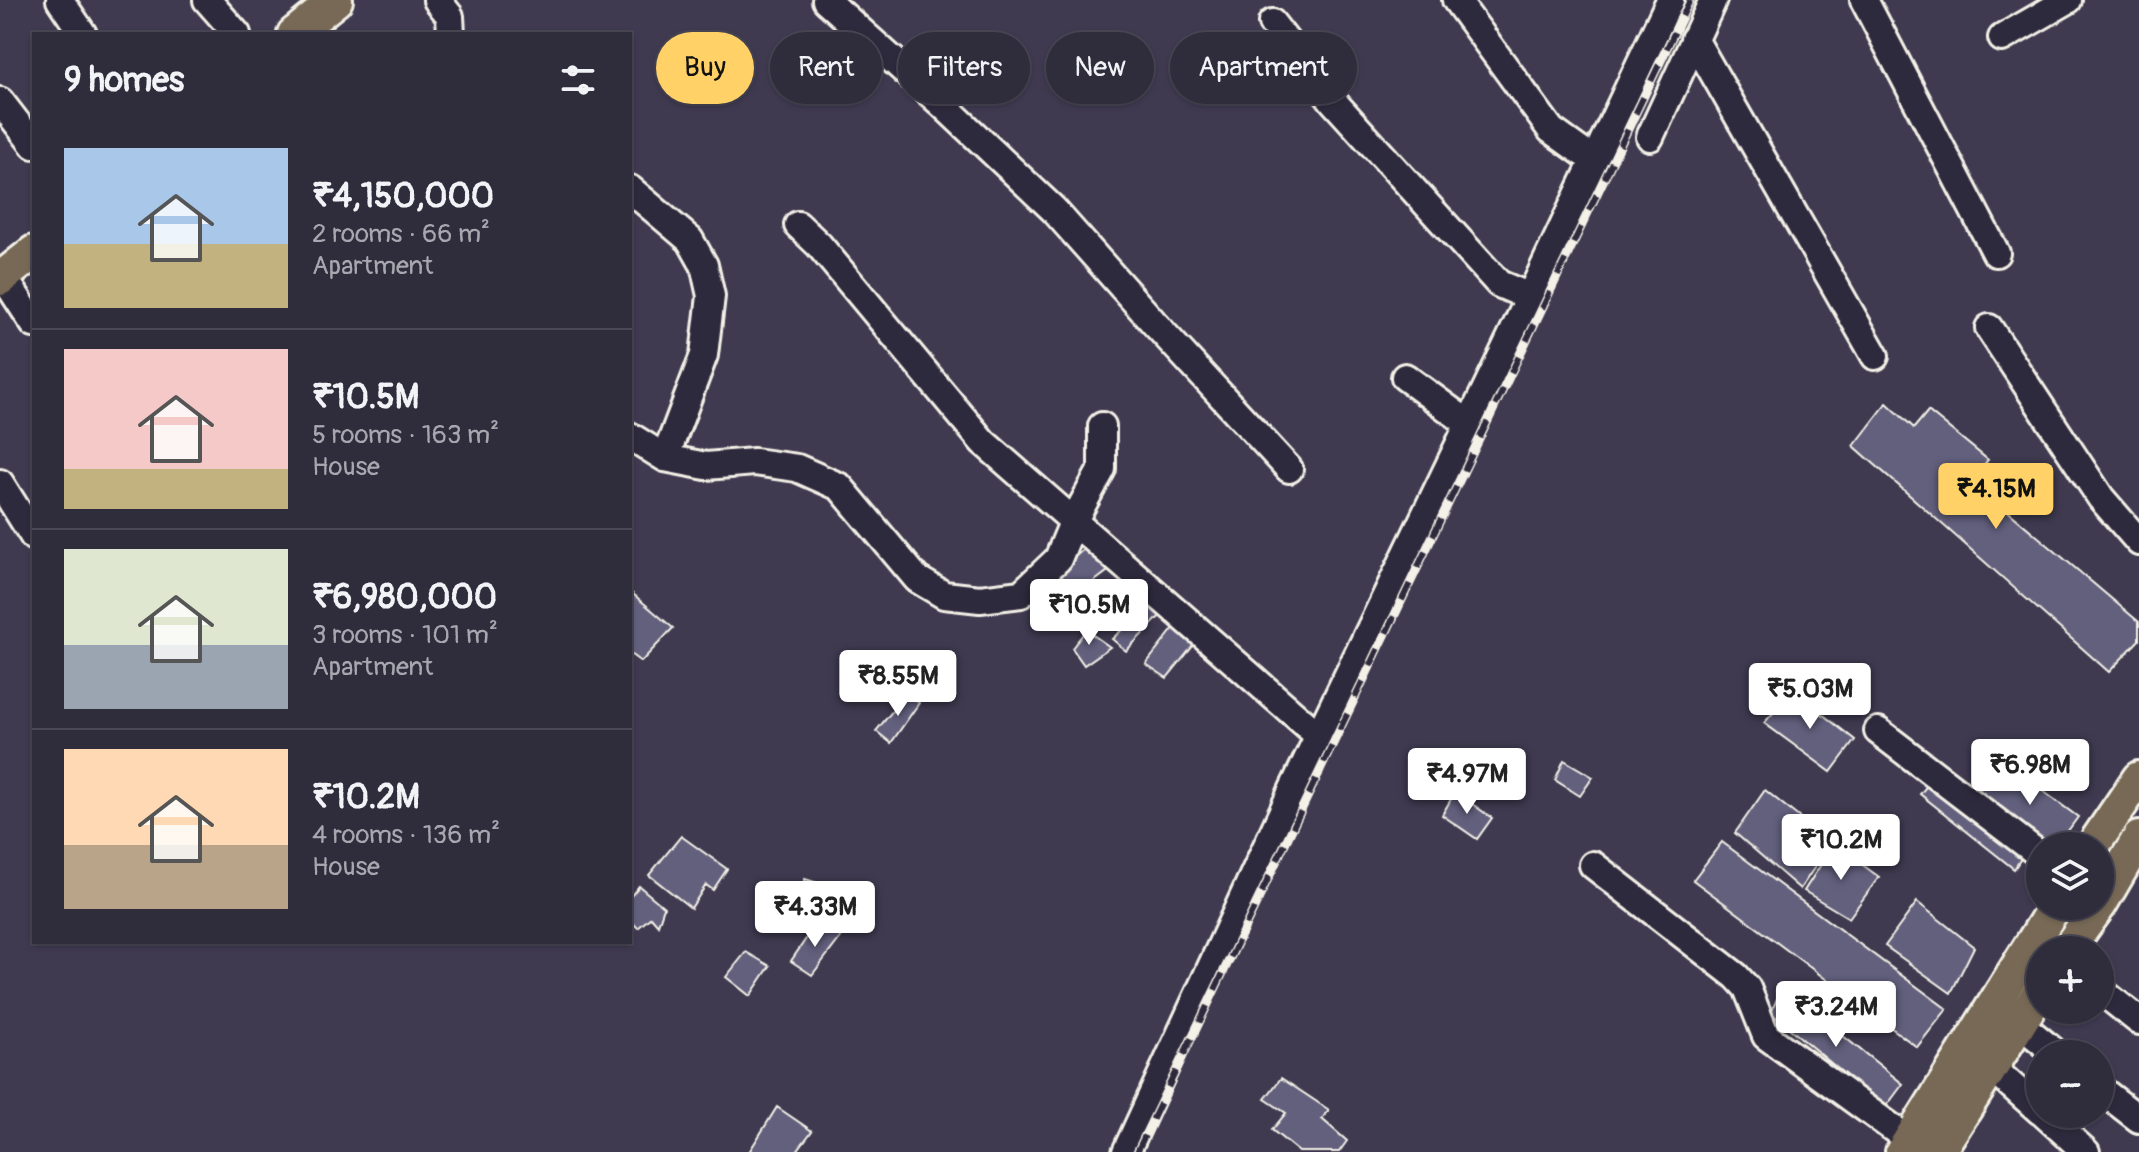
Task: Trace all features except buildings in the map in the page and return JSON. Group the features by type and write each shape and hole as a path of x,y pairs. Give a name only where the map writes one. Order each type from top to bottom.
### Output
{"main road":[{"path":"296,32 336,0"},
{"path":"2,278 32,254"},
{"path":"2102,832 2139,778"},
{"path":"2114,881 2139,838"},
{"path":"1916,1148 2047,920"},
{"path":"1916,1148 1992,1068 2026,1012"}],"street":[{"path":"60,0 82,32"},
{"path":"207,0 235,32"},
{"path":"437,0 450,16 451,32"},
{"path":"826,0 1053,209 1289,469"},
{"path":"1456,0 1551,130 1583,153 1596,157"},
{"path":"1126,1152 1319,736 1670,0"},
{"path":"1650,137 1713,0"},
{"path":"1864,0 1996,253"},
{"path":"2002,38 2068,0"},
{"path":"1272,23 1333,101 1499,284 1530,297"},
{"path":"1694,39 1875,356"},
{"path":"0,101 32,142"},
{"path":"632,191 690,240 704,265 711,296 704,355 665,458"},
{"path":"798,225 819,245 983,442 1319,736"},
{"path":"2,278 32,321"},
{"path":"1989,328 2101,498 2139,542"},
{"path":"1405,377 1469,424"},
{"path":"632,437 665,458 706,466 754,462 797,468 840,487 917,579 944,595 980,599 1021,594 1058,559 1074,520 1102,469 1102,426"},
{"path":"0,483 32,534"},
{"path":"1878,731 2026,844"},
{"path":"1593,865 1736,976 1747,988 1766,1036 1916,1148"},
{"path":"2114,1001 2139,1021"},
{"path":"2019,1023 2040,1040"},
{"path":"1992,1068 2026,1098"},
{"path":"2114,1100 2139,1119"},
{"path":"2060,1128 2086,1152"}],"railway":[{"path":"1137,1152 1690,0"}]}
